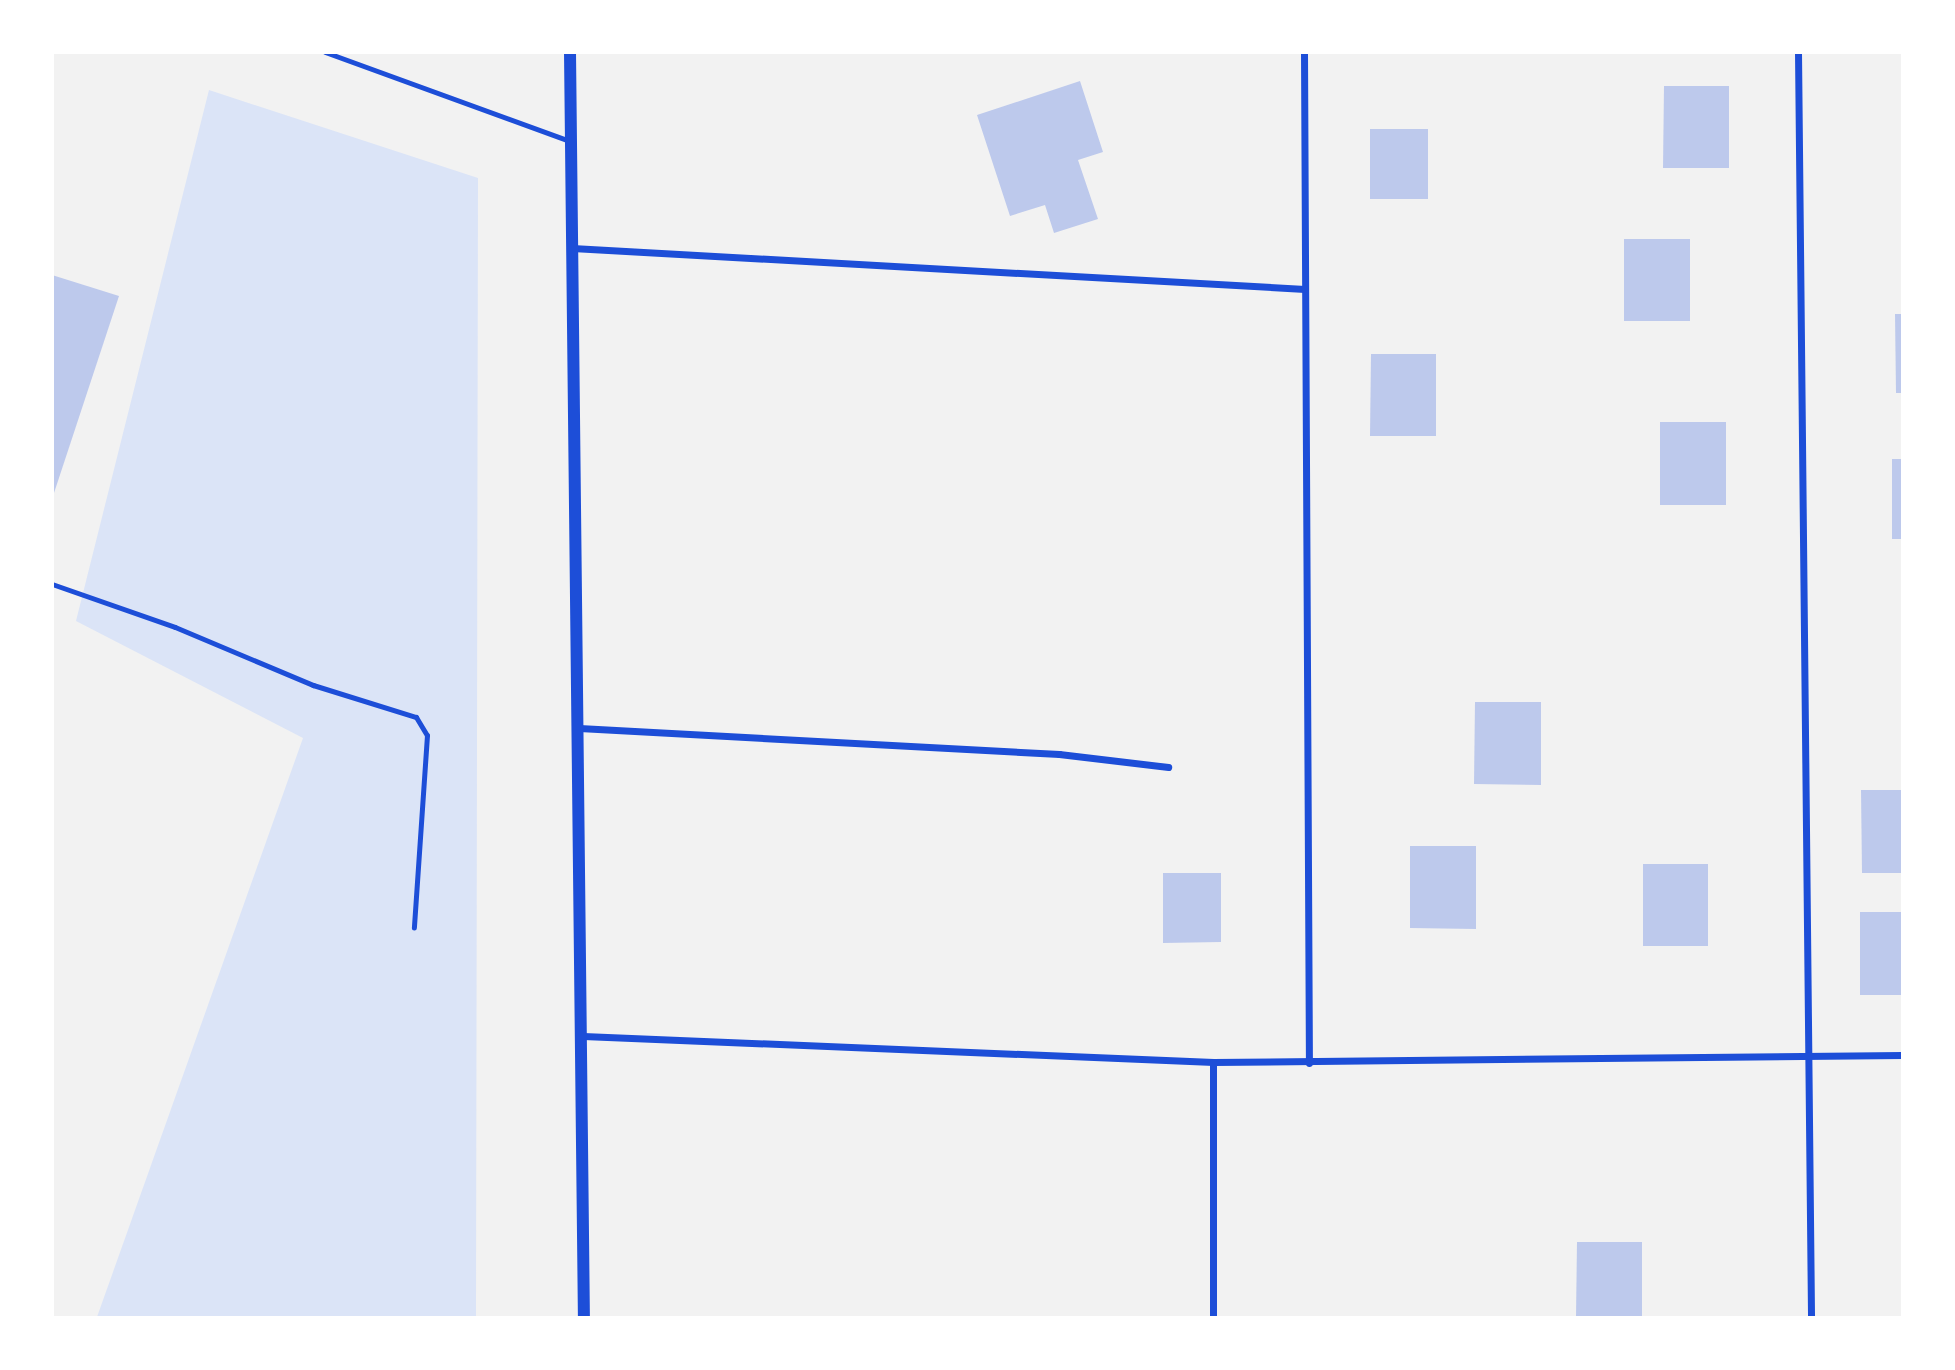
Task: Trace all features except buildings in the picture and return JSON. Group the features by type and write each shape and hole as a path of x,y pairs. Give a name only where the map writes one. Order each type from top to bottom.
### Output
{"street":[{"path":"570,52 569,141 583,1036 584,1318"},
{"path":"1304,52 1309,1063"},
{"path":"1798,52 1811,1318"},
{"path":"571,248 1305,289"},
{"path":"579,728 1059,754 1168,767"},
{"path":"583,1036 1213,1062 1902,1055"},
{"path":"1213,1062 1213,1318"}],"lane":[{"path":"325,52 569,141"},
{"path":"52,584 175,627 313,685 416,717 424,724 414,928"}],"shaded area":[{"path":"209,90 478,178 476,1317 97,1317 303,738 76,621"}]}
